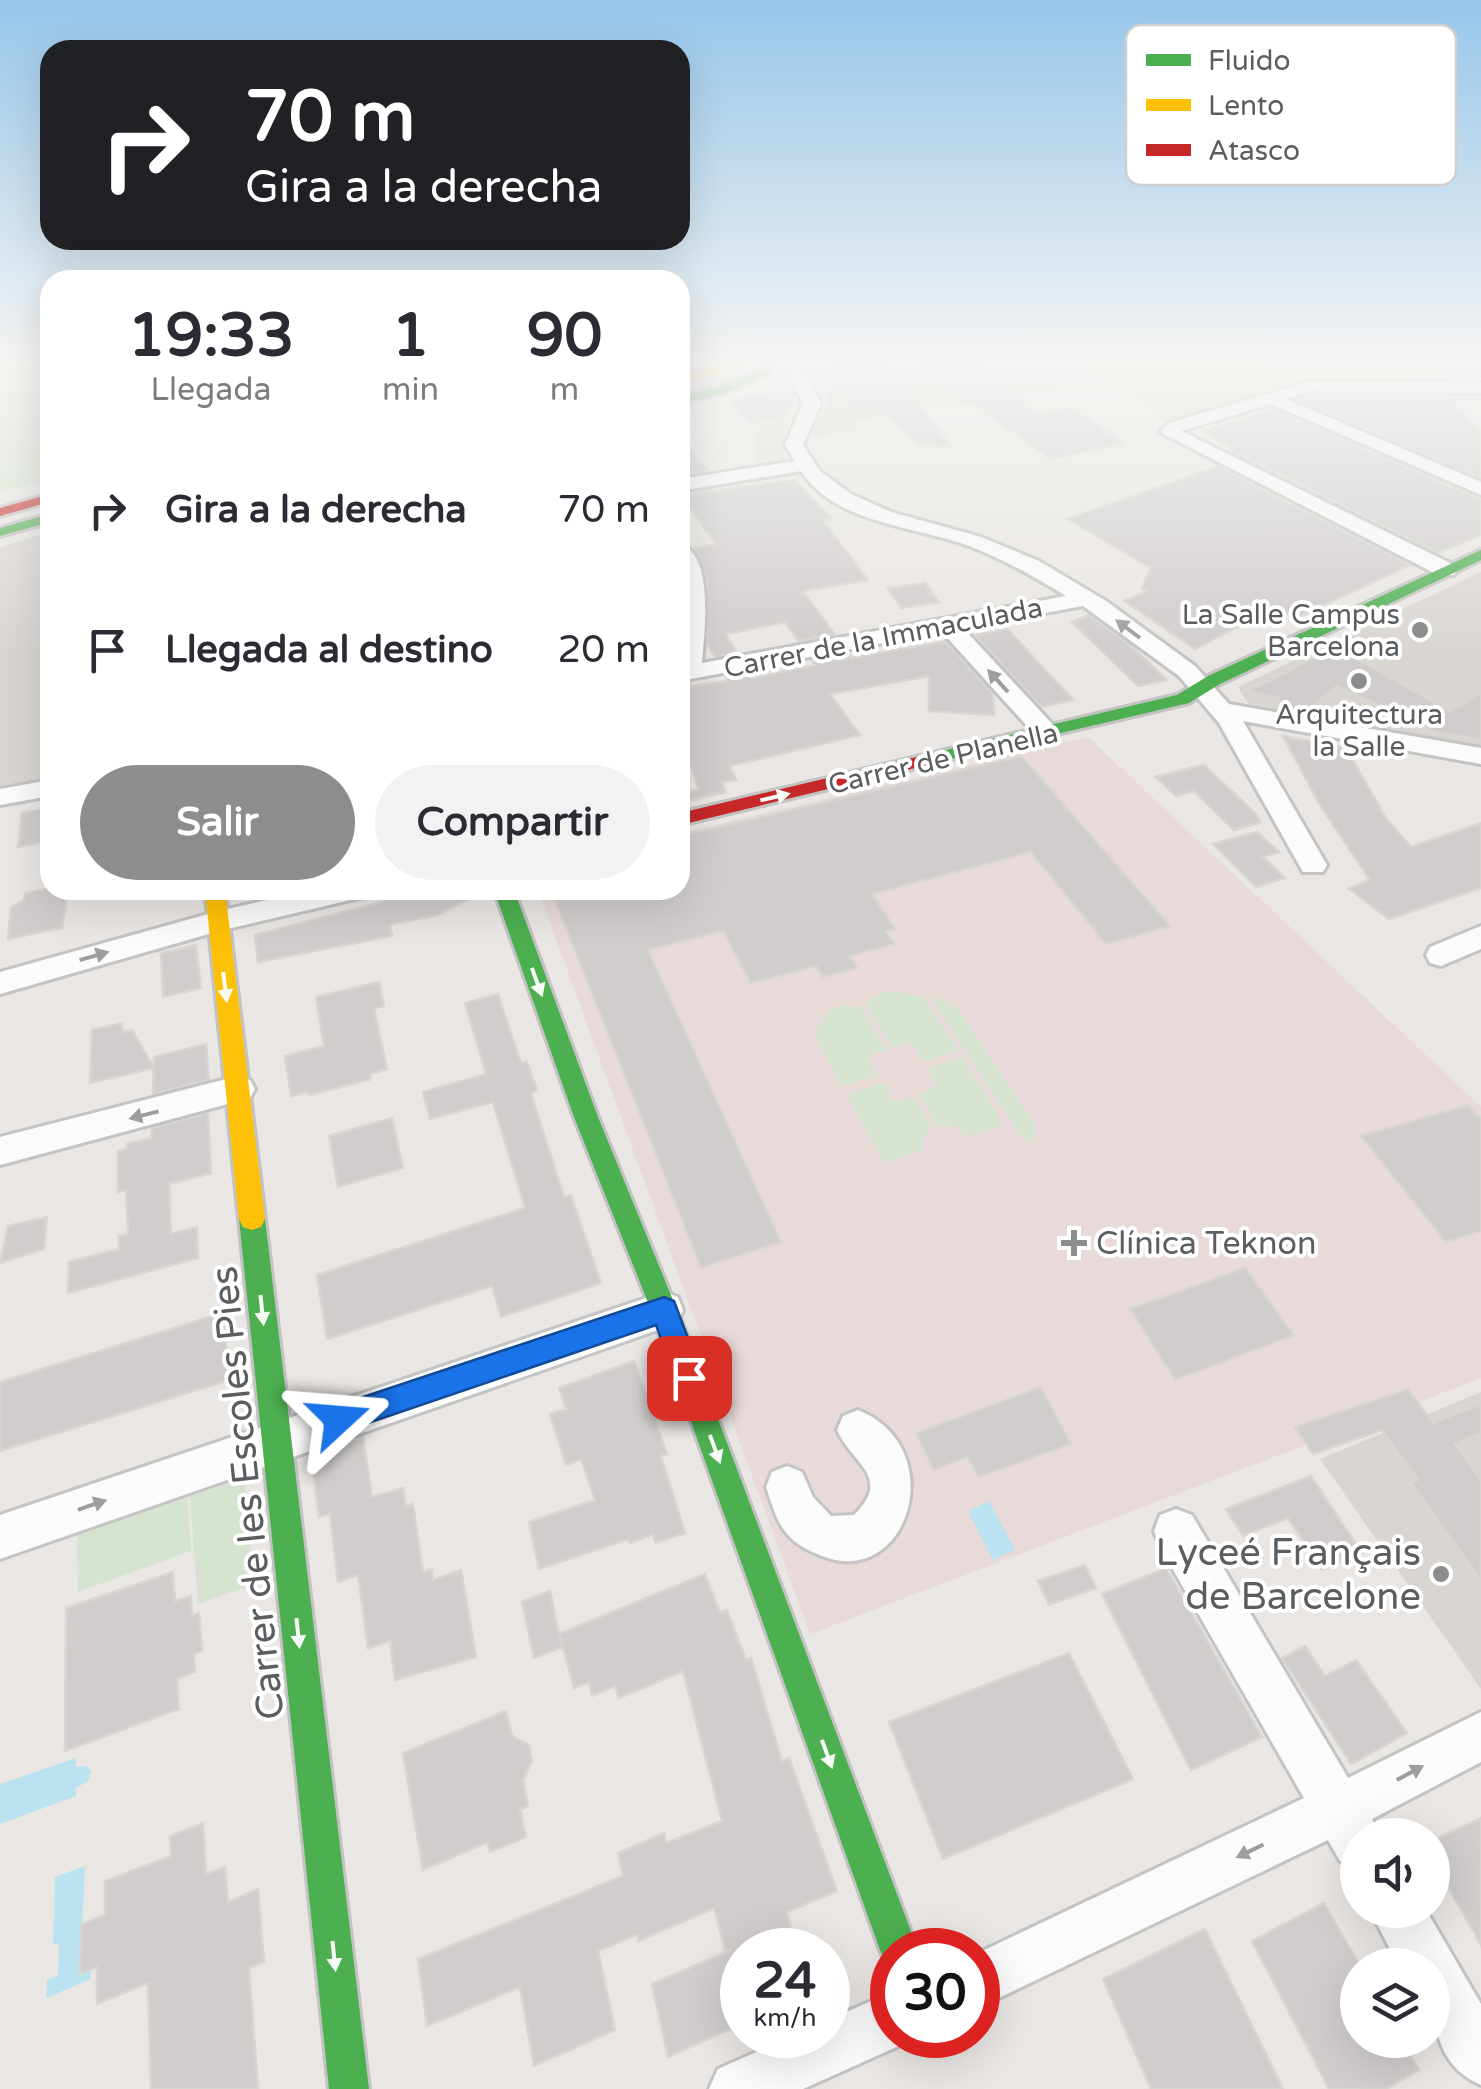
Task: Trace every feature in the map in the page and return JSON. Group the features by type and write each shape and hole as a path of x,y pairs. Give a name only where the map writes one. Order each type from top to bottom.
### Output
{"main road":[{"path":"0,515 40,504"},
{"path":"0,532 40,523"},
{"path":"0,540 40,525"},
{"name":"Carrer de Planella","path":"690,817 1182,699 1211,699 1214,680 1481,554"},
{"name":"Carrer de les Escoles Pies","path":"216,900 349,2089"},
{"path":"508,900 586,1117 664,1310 890,1928"}],"street":[{"path":"802,460 844,498 866,509 974,541 1031,566 1086,599 1187,671 1230,720 1313,865"},
{"path":"1226,460 1446,570"},
{"path":"1415,460 1481,489"},
{"path":"690,483 804,465"},
{"path":"690,573 695,584 690,628"},
{"name":"Carrer de la Immaculada","path":"690,672 1086,599"},
{"path":"949,627 1048,733"},
{"path":"1211,699 1481,756"},
{"path":"0,797 40,790"},
{"path":"0,983 218,921 309,900"},
{"path":"1441,955 1481,936"},
{"path":"0,1151 238,1089"},
{"path":"0,1537 664,1310"},
{"path":"787,1486 800,1516 821,1534 844,1540 865,1536 881,1523 890,1501 890,1477 884,1458 858,1430"},
{"path":"1176,1531 1343,1818"},
{"path":"1360,1818 1481,1736"},
{"path":"1000,1972 1340,1829"},
{"path":"1450,2004 1481,2057"},
{"path":"738,2089 870,2030"}],"shaded area":[{"path":"40,535 40,781 0,788 0,547"},
{"name":"La Salle Campus Barcelona","path":"1481,572 1481,750 1248,704 1238,687"},
{"name":"Clínica Teknon","path":"1088,737 1481,1107 1481,1378 810,1634 542,900 690,900 690,831"},
{"name":"Lyceé Français de Barcelone","path":"1481,1392 1481,1689 1320,1459"}],"green space":[{"path":"0,460 40,460 40,482 0,492"},
{"path":"755,460 786,462 755,466"},
{"path":"896,991 923,997 959,1050 923,1062 912,1043 892,1048 865,1004 882,993"},
{"path":"929,995 957,1007 1035,1125 1035,1140 1021,1137"},
{"path":"861,1006 886,1050 867,1056 878,1075 841,1086 814,1033 831,1009"},
{"path":"963,1058 1004,1125 968,1136 953,1126 937,1126 919,1094 938,1087 927,1068"},
{"path":"883,1083 893,1102 913,1096 932,1128 923,1137 923,1150 885,1163 846,1094"},
{"path":"244,1477 255,1584 198,1604 190,1496"},
{"path":"187,1497 191,1551 78,1592 77,1535"}],"water":[{"path":"989,1501 1015,1550 993,1560 968,1511"},
{"path":"76,1758 76,1767 87,1766 91,1772 88,1781 76,1788 76,1796 0,1824 0,1784"},
{"path":"85,1866 80,1973 91,1969 91,1979 46,1998 47,1980 58,1975 59,1944 53,1945 55,1877"}],"building":[{"path":"690,460 699,460 707,471 690,474"},
{"path":"1250,460 1391,460 1481,499 1481,535 1438,553"},
{"path":"1440,460 1481,460 1481,478"},
{"path":"1218,466 1410,565 1295,619 1275,607 1195,649 1124,601 1147,591 1142,588 1151,568 1068,519"},
{"path":"794,480 832,519 823,521 868,580 803,591 835,635 798,641 785,622 726,634 737,653 715,657 707,643 707,578 694,548 716,544 690,508 690,494"},
{"path":"925,583 939,602 901,608 888,588"},
{"path":"1089,615 1129,644 1167,680 1138,686 1072,622"},
{"path":"1008,629 1074,700 1041,707 975,635"},
{"path":"945,641 993,694 994,715 929,711 929,676 830,694 860,735 730,766 736,780 722,782 726,792 690,801 690,791 699,790 690,763 690,686 728,681 726,676 748,672 751,678 815,665 811,660 848,653 851,658"},
{"path":"1336,647 1450,711 1481,693 1481,740 1436,732 1337,686 1305,713 1279,709 1279,698 1248,691"},
{"path":"1283,736 1346,748 1386,818 1411,847 1481,823 1481,888 1389,919 1349,889 1369,879 1320,805"},
{"path":"1021,756 1170,926 1106,944 1031,852 872,894 895,929 886,932 894,944 850,956 857,968 822,977 816,966 751,983 723,931 648,950 781,1242 701,1268 555,900 690,900 690,834"},
{"path":"1204,765 1261,822 1234,830 1194,791 1176,796 1156,777"},
{"path":"40,810 40,843 18,847 22,813"},
{"path":"1257,832 1279,852 1263,857 1285,878 1256,887 1213,844"},
{"path":"40,890 40,900 66,900 62,928 8,939 11,907 24,900 25,893"},
{"path":"390,900 467,900 438,915 390,925 392,936 258,962 255,935"},
{"path":"196,945 201,988 163,997 161,953"},
{"path":"379,982 384,1006 374,1008 387,1069 370,1074 371,1079 291,1096 285,1056 324,1046 316,997"},
{"path":"498,994 521,1063 527,1062 537,1090 531,1094 564,1197 571,1195 601,1283 501,1317 492,1286 327,1339 317,1275 525,1208 493,1102 430,1119 423,1092 486,1074 465,1003"},
{"path":"122,1023 122,1032 132,1030 154,1068 90,1083 92,1030"},
{"path":"206,1044 209,1080 153,1094 154,1057"},
{"path":"1468,1105 1481,1119 1481,1231 1446,1242 1361,1136"},
{"path":"208,1113 211,1173 169,1184 171,1234 197,1227 198,1258 68,1293 69,1262 119,1249 119,1236 128,1234 126,1190 118,1192 118,1151 127,1149 127,1144 152,1138 152,1128"},
{"path":"392,1118 403,1168 338,1187 329,1136"},
{"path":"47,1217 44,1249 0,1263 8,1226"},
{"path":"1245,1268 1294,1335 1175,1380 1130,1309"},
{"path":"223,1313 229,1380 0,1451 0,1382"},
{"path":"634,1361 667,1454 661,1456 685,1533 656,1543 653,1534 630,1543 629,1539 539,1569 529,1522 595,1500 581,1459 566,1465 550,1414 566,1409 559,1388"},
{"path":"1041,1387 1071,1444 978,1477 968,1457 934,1470 916,1433"},
{"path":"1408,1389 1433,1423 1481,1404 1481,1433 1455,1444 1481,1480 1481,1580 1411,1483 1418,1480 1382,1430 1313,1454 1295,1427"},
{"path":"363,1437 372,1497 403,1488 406,1507 413,1504 423,1572 432,1569 433,1580 461,1570 476,1657 395,1680 390,1641 368,1648 358,1575 338,1582 330,1514 319,1517 311,1455"},
{"path":"1311,1476 1362,1553 1322,1570 1288,1518 1243,1536 1226,1509"},
{"path":"1085,1565 1096,1588 1049,1605 1038,1581"},
{"path":"1166,1568 1262,1737 1191,1770 1102,1594"},
{"path":"173,1572 175,1601 191,1596 192,1616 199,1613 202,1651 194,1654 195,1672 177,1679 179,1709 65,1751 66,1608"},
{"path":"705,1574 720,1613 727,1610 746,1660 751,1658 782,1761 789,1758 837,1891 787,1912 792,1928 720,1931 714,1908 639,1941 638,1934 598,1951 615,2030 534,2066 520,1987 427,2026 418,1959 623,1876 618,1853 664,1833 666,1843 722,1821 683,1671 619,1698 615,1686 592,1696 589,1682 574,1688 560,1636 562,1647 534,1658 522,1602 550,1591 559,1634"},
{"path":"1305,1646 1325,1676 1356,1660 1407,1733 1351,1764 1282,1658"},
{"path":"1069,1653 1133,1779 943,1859 889,1722"},
{"path":"506,1711 512,1736 529,1745 532,1761 523,1780 528,1806 520,1809 526,1837 490,1852 488,1842 423,1870 403,1753"},
{"path":"1481,1818 1481,1945 1450,1891 1450,1833"},
{"path":"203,1823 206,1874 225,1867 228,1902 258,1889 264,1962 249,1968 258,2089 151,2089 148,1983 97,2004 97,1967 80,1974 81,1925 105,1914 105,1881 171,1856 170,1836"},
{"path":"1324,1903 1350,1948 1340,1948 1340,2058 1412,2058 1419,2070 1386,2089 1329,2089 1252,1941"},
{"path":"1205,1929 1283,2089 1151,2089 1103,1979"},
{"path":"720,1955 720,2034 668,2057 652,1984"}],"traffic: fast":[{"path":"0,532 40,521"},
{"path":"942,756 1183,699 1214,680 1481,554"},
{"path":"508,900 586,1117 664,1310 891,1928"},
{"path":"252,1219 349,2089"}],"traffic: slow":[{"path":"216,900 252,1219"}],"traffic: jam":[{"path":"0,512 40,501"},
{"path":"690,817 942,756"}],"place":[{"name":"La Salle Campus Barcelona","path":"1420,630"},
{"name":"Arquitectura la Salle","path":"1359,681"},
{"name":"Clínica Teknon","path":"1074,1243"},
{"name":"Lyceé Français de Barcelone","path":"1441,1574"}],"route":[{"path":"339,1419 664,1310 689,1378"}]}
